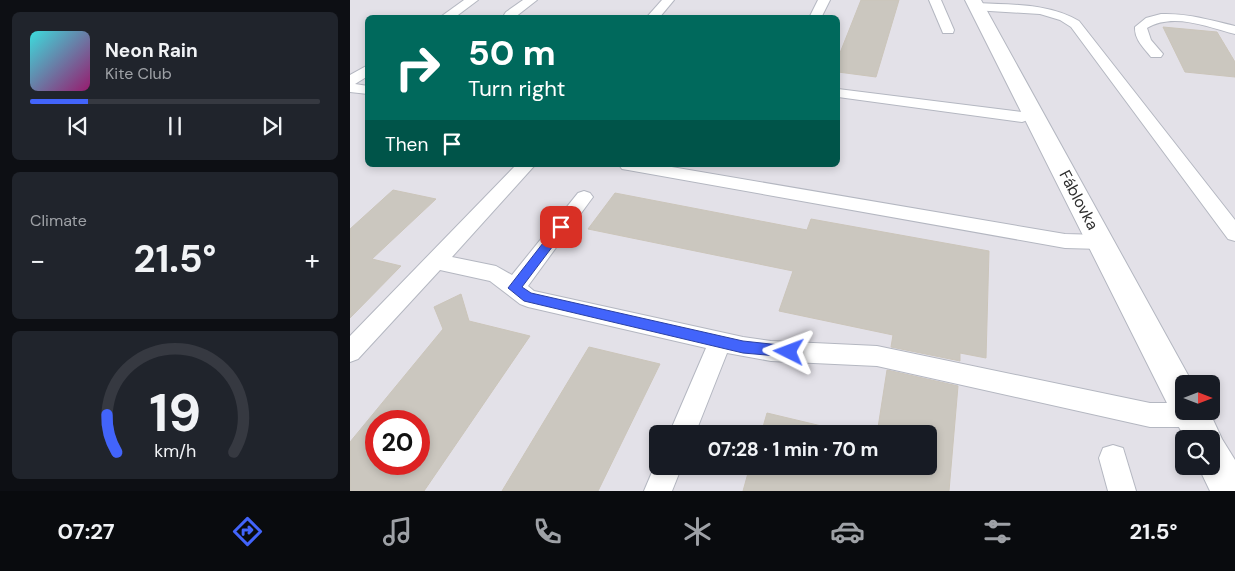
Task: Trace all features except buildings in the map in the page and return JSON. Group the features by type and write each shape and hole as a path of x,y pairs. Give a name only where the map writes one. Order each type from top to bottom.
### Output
{"street":[{"name":"Fáblovka","path":"975,4 1201,430"}],"lane":[{"path":"450,15 472,0"},
{"path":"510,15 530,0"},
{"path":"655,15 668,0"},
{"path":"816,15 824,0"},
{"path":"935,0 948,30"},
{"path":"975,4 1045,12 1066,17 1074,24 1235,234"},
{"path":"1156,54 1141,33 1142,27 1154,20 1182,18 1235,30"},
{"path":"350,81 365,71"},
{"path":"350,88 365,90"},
{"path":"840,93 1022,117"},
{"path":"350,352 524,167"},
{"path":"640,167 1065,241 1101,242"},
{"path":"514,288 584,197"},
{"path":"436,261 496,274 528,298 720,342 771,351 876,356 1150,415 1181,430"},
{"path":"686,425 720,342"},
{"path":"1113,458 1122,491"},
{"path":"658,491 664,475"}],"shaded area":[{"path":"350,0 1235,0 1235,491 350,491"}],"route":[{"path":"561,227 514,288 528,298 756,350 789,352"}]}
